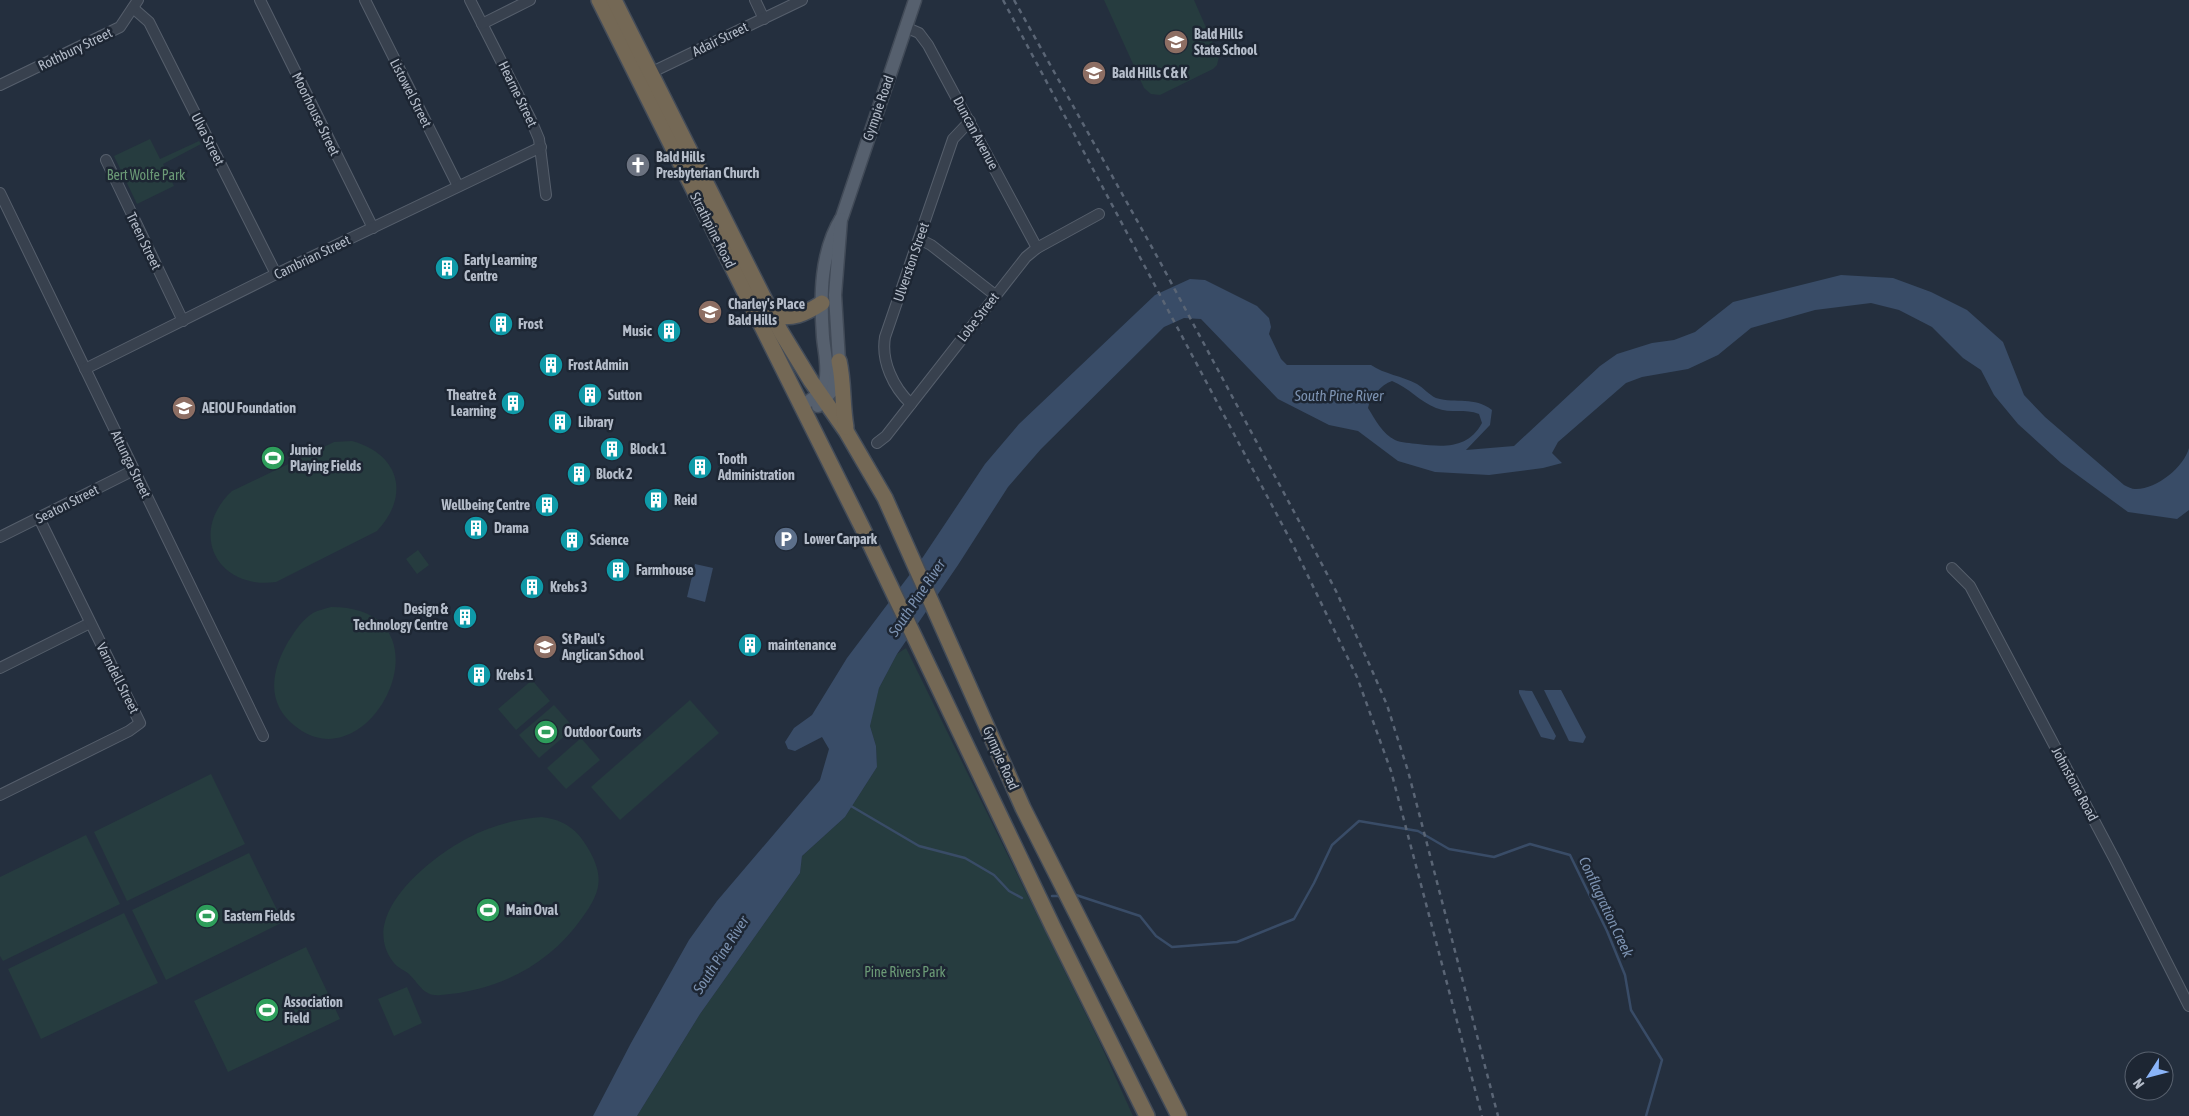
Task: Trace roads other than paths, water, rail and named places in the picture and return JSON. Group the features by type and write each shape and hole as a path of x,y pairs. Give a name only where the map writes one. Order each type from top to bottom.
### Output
{"highway":[{"name":"Strathpine Road","path":"599,0 644,76 772,315 822,397"},
{"name":"Strathpine Road","path":"614,0 644,76 803,409"},
{"path":"772,315 783,318 793,317 822,303"},
{"path":"839,361 843,377 842,407 846,431"},
{"name":"Gympie Road","path":"822,397 846,431 892,511 1023,808 1179,1116"},
{"name":"Gympie Road","path":"803,409 1146,1116"}],"main road":[{"name":"Gympie Road","path":"822,397 834,388 839,361 835,295 842,217 915,0"},
{"name":"Gympie Road","path":"822,397 826,372 822,303 828,248 832,233 842,217"},
{"path":"803,409 822,397"}],"street":[{"name":"Moorhouse Street","path":"260,0 373,228"},
{"name":"Listowel Street","path":"365,0 458,186"},
{"name":"Hearne Street","path":"470,0 532,120 541,147 546,195"},
{"path":"482,24 530,0"},
{"path":"755,0 764,19"},
{"name":"Adair Street","path":"644,76 802,0"},
{"name":"Rothbury Street","path":"0,85 120,27 136,4"},
{"name":"Ulva Street","path":"136,4 149,22 276,274"},
{"name":"Duncan Avenue","path":"905,27 919,33 926,41 1037,248"},
{"name":"Ulverston Street","path":"911,404 902,394 890,374 884,354 884,344 953,138 970,121"},
{"name":"Cambrian Street","path":"85,370 276,274 541,147"},
{"name":"Treen Street","path":"106,160 183,321"},
{"name":"Attunga Street","path":"0,193 263,736"},
{"name":"Lobe Street","path":"877,443 886,436 1020,263 1037,248 1099,214"},
{"path":"919,239 931,245 995,295"},
{"name":"Seaton Street","path":"0,537 134,470"},
{"name":"Varndell Street","path":"0,795 129,731 140,723 39,518"},
{"name":"Johnstone Road","path":"1952,568 1966,580 1975,595 2115,860 2189,1006"},
{"path":"0,668 90,623"}],"water":[{"name":"South Pine River","path":"1841,275 1893,278 1931,292 1967,310 2003,342 2024,395 2045,417 2124,485 2134,489 2152,486 2175,470 2189,448 2189,510 2177,519 2128,512 2061,463 2018,424 1994,395 1981,370 1963,358 1932,327 1899,310 1871,303 1815,310 1751,328 1718,355 1688,369 1642,377 1626,383 1558,442 1552,453 1562,463 1543,468 1489,475 1435,472 1398,461 1358,431 1329,425 1278,399 1201,319 1184,318 1164,327 1041,449 1008,487 958,565 897,654 879,688 870,726 876,746 877,767 845,817 802,856 800,873 700,1014 637,1116 593,1116 631,1043 689,940 717,901 820,780 829,749 822,737 795,751 788,749 785,742 794,728 812,715 847,658 923,557 985,464 1019,424 1155,295 1190,279 1205,280 1257,306 1269,318 1271,327 1269,334 1281,359 1287,365 1371,365 1417,384 1436,398 1479,403 1492,410 1490,425 1466,450 1514,446 1600,366 1617,354 1652,343 1674,340 1695,332 1733,302","holes":["1392,381 1436,408 1479,414 1482,423 1470,438 1446,446 1395,440 1383,430 1368,408 1371,400 1380,388"]},
{"path":"695,564 713,568 705,602 687,597"},
{"path":"1519,690 1532,691 1556,736 1554,740 1541,737"},
{"path":"1544,690 1561,690 1586,737 1583,743 1569,741"}],"waterway":[{"name":"Conflagration Creek","path":"851,806 919,846 965,858 994,875 1009,891 1022,898"},
{"name":"Conflagration Creek","path":"1076,895 1140,916 1156,936 1172,947 1237,942 1294,919 1332,845 1359,821 1418,831 1449,849 1494,857 1530,844 1570,855 1607,931 1625,975 1631,1010 1662,1060 1646,1116"},
{"name":"Conflagration Creek","path":"1052,896 1059,896"}],"railway":[{"path":"1003,0 1292,543 1357,677 1391,771 1482,1116"},
{"path":"1014,0 1159,260 1307,536 1336,591 1371,668 1387,705 1408,771 1498,1116"}],"place":[{"name":"Bald Hills State School","path":"1176,42"},
{"name":"Bald Hills C & K","path":"1094,73"},
{"name":"Bald Hills Presbyterian Church","path":"638,165"},
{"name":"Early Learning Centre","path":"447,268"},
{"name":"Charley's Place Bald Hills","path":"710,312"},
{"name":"Frost","path":"501,324"},
{"name":"Music","path":"669,331"},
{"name":"Frost Admin","path":"551,365"},
{"name":"Sutton","path":"590,395"},
{"name":"Theatre & Learning","path":"513,403"},
{"name":"AEIOU Foundation","path":"184,408"},
{"name":"Library","path":"560,422"},
{"name":"Block 1","path":"612,449"},
{"name":"Junior Playing Fields","path":"273,458"},
{"name":"Tooth Administration","path":"700,467"},
{"name":"Block 2","path":"579,474"},
{"name":"Reid","path":"656,500"},
{"name":"Wellbeing Centre","path":"547,505"},
{"name":"Drama","path":"476,528"},
{"name":"Lower Carpark","path":"786,539"},
{"name":"Science","path":"572,540"},
{"name":"Farmhouse","path":"618,570"},
{"name":"Krebs 3","path":"532,587"},
{"name":"Design & Technology Centre","path":"465,617"},
{"name":"maintenance","path":"750,645"},
{"name":"St Paul's Anglican School","path":"545,647"},
{"name":"Krebs 1","path":"479,675"},
{"name":"Outdoor Courts","path":"546,732"},
{"name":"Main Oval","path":"488,910"},
{"name":"Eastern Fields","path":"207,916"},
{"name":"Association Field","path":"267,1010"}],"park label":[{"name":"Bert Wolfe Park","path":"146,175"},
{"name":"Pine Rivers Park","path":"905,972"}]}
